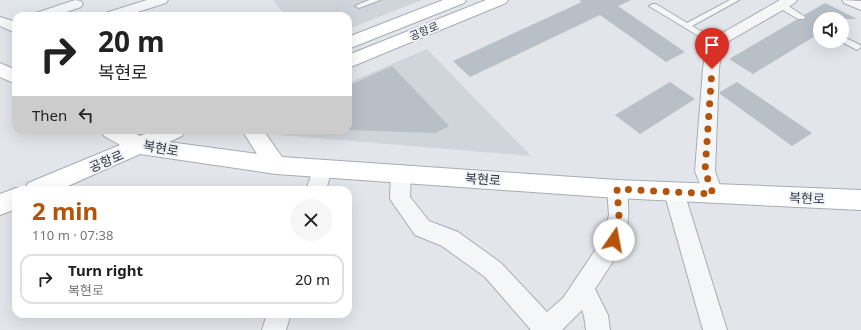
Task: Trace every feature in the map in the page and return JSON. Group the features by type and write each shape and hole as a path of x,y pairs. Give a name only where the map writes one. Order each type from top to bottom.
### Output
{"main road":[{"name":"공항로","path":"352,42 458,0"},
{"name":"공항로","path":"352,60 500,0"},
{"path":"0,69 12,76"},
{"name":"복현로","path":"118,134 141,146 276,165 319,180 401,173 617,189 861,200"},
{"name":"공항로","path":"46,186 166,134"},
{"path":"255,134 276,165"},
{"path":"0,205 12,200"}],"street":[{"path":"51,12 75,2 91,0"},
{"path":"123,12 161,0"},
{"path":"849,0 861,6"},
{"path":"713,194 705,171 715,43 786,3"},
{"path":"401,173 400,199 422,228 450,239 493,270 546,329 571,306 614,240 619,215 617,189"},
{"path":"674,192 715,330"},
{"path":"583,288 596,315 598,330"},
{"path":"274,330 278,318"}],"lane":[{"path":"359,6 376,0"},
{"path":"687,26 735,0"},
{"path":"786,3 801,16"},
{"path":"652,6 715,43"},
{"path":"849,43 857,47"}],"shaded area":[{"path":"273,0 422,0 352,27 352,12 282,12"},
{"path":"427,49 531,156 280,135 352,134 352,81"}],"building":[{"path":"579,0 631,0 618,6 685,52 666,62 600,15 470,77 453,61 582,2"},
{"path":"825,3 843,12 813,12 813,37 753,74 729,59 796,20 804,20 806,17 804,15"},
{"path":"849,15 857,19 849,19"},
{"path":"392,66 449,126 435,133 352,130 352,84"},
{"path":"670,82 695,99 640,134 615,115"},
{"path":"737,82 812,133 792,146 720,94 720,92"}],"route":[{"path":"614,240 619,215 617,189 713,194 705,171 712,69"}]}
